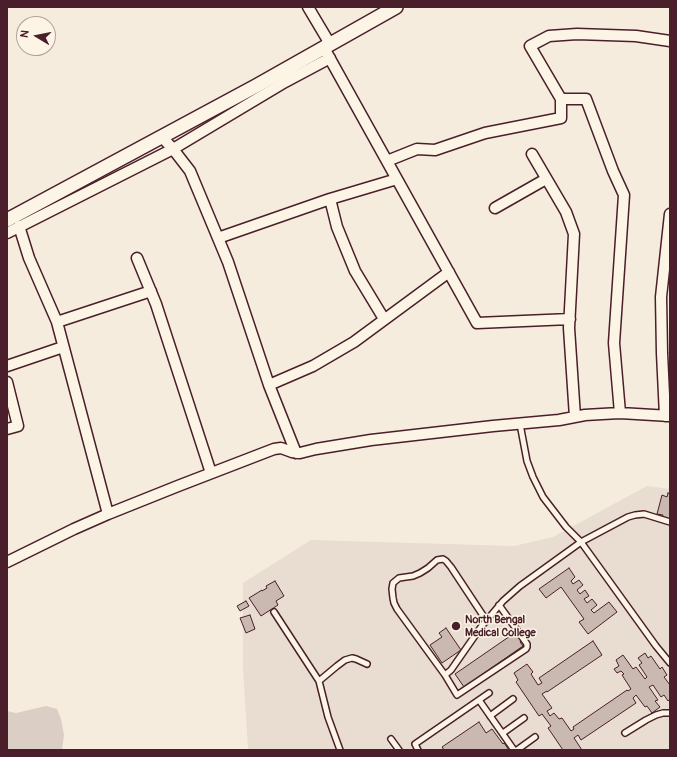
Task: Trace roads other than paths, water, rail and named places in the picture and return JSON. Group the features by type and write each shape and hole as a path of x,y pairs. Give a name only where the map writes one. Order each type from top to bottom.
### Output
{"street":[{"path":"308,7 328,50 387,161 477,323 570,319"},
{"path":"7,233 174,149 285,82 328,50 396,7"},
{"path":"387,161 417,149 435,150 485,133 561,118 561,99 530,46 549,36 578,34 636,36 670,41"},
{"path":"7,220 161,136 328,50"},
{"path":"561,99 586,99 613,172 624,195 614,343 620,413"},
{"path":"161,136 174,149 190,171 228,262 269,385 296,453"},
{"path":"532,154 566,212 574,234 569,328 575,417"},
{"path":"218,238 330,199 397,179"},
{"path":"495,208 546,179"},
{"path":"330,199 337,227 355,271 384,319"},
{"path":"7,562 108,514 274,449 281,448 296,453 306,452 371,440 602,414 620,413 668,416 666,353 661,297 666,285 670,214"},
{"path":"20,226 29,258 57,322 108,514"},
{"path":"137,258 156,304 211,473"},
{"path":"269,385 314,366 354,342 449,272"},
{"path":"57,322 151,292"},
{"path":"7,366 63,348"},
{"path":"7,382 18,426 7,429"}],"lane":[{"path":"520,424 533,477 543,497 566,528 581,542 656,646 670,662"},
{"path":"445,675 451,670 486,620 500,605 520,586 581,542 634,515 644,514 670,522"},
{"path":"486,620 446,560 437,560 420,573 413,576 399,578 393,583 393,598 397,609 445,675 457,695 526,648 527,644 500,605"},
{"path":"274,612 320,681 328,717 340,750"},
{"path":"320,681 346,660 352,658 367,664"},
{"path":"418,750 415,744 489,693"},
{"path":"479,700 516,750 535,737"},
{"path":"490,716 513,700"},
{"path":"625,733 656,715 663,713 670,714"},
{"path":"503,733 524,718"},
{"path":"391,739 399,750"}],"place":[{"name":"North Bengal Medical College","path":"456,626"}]}
